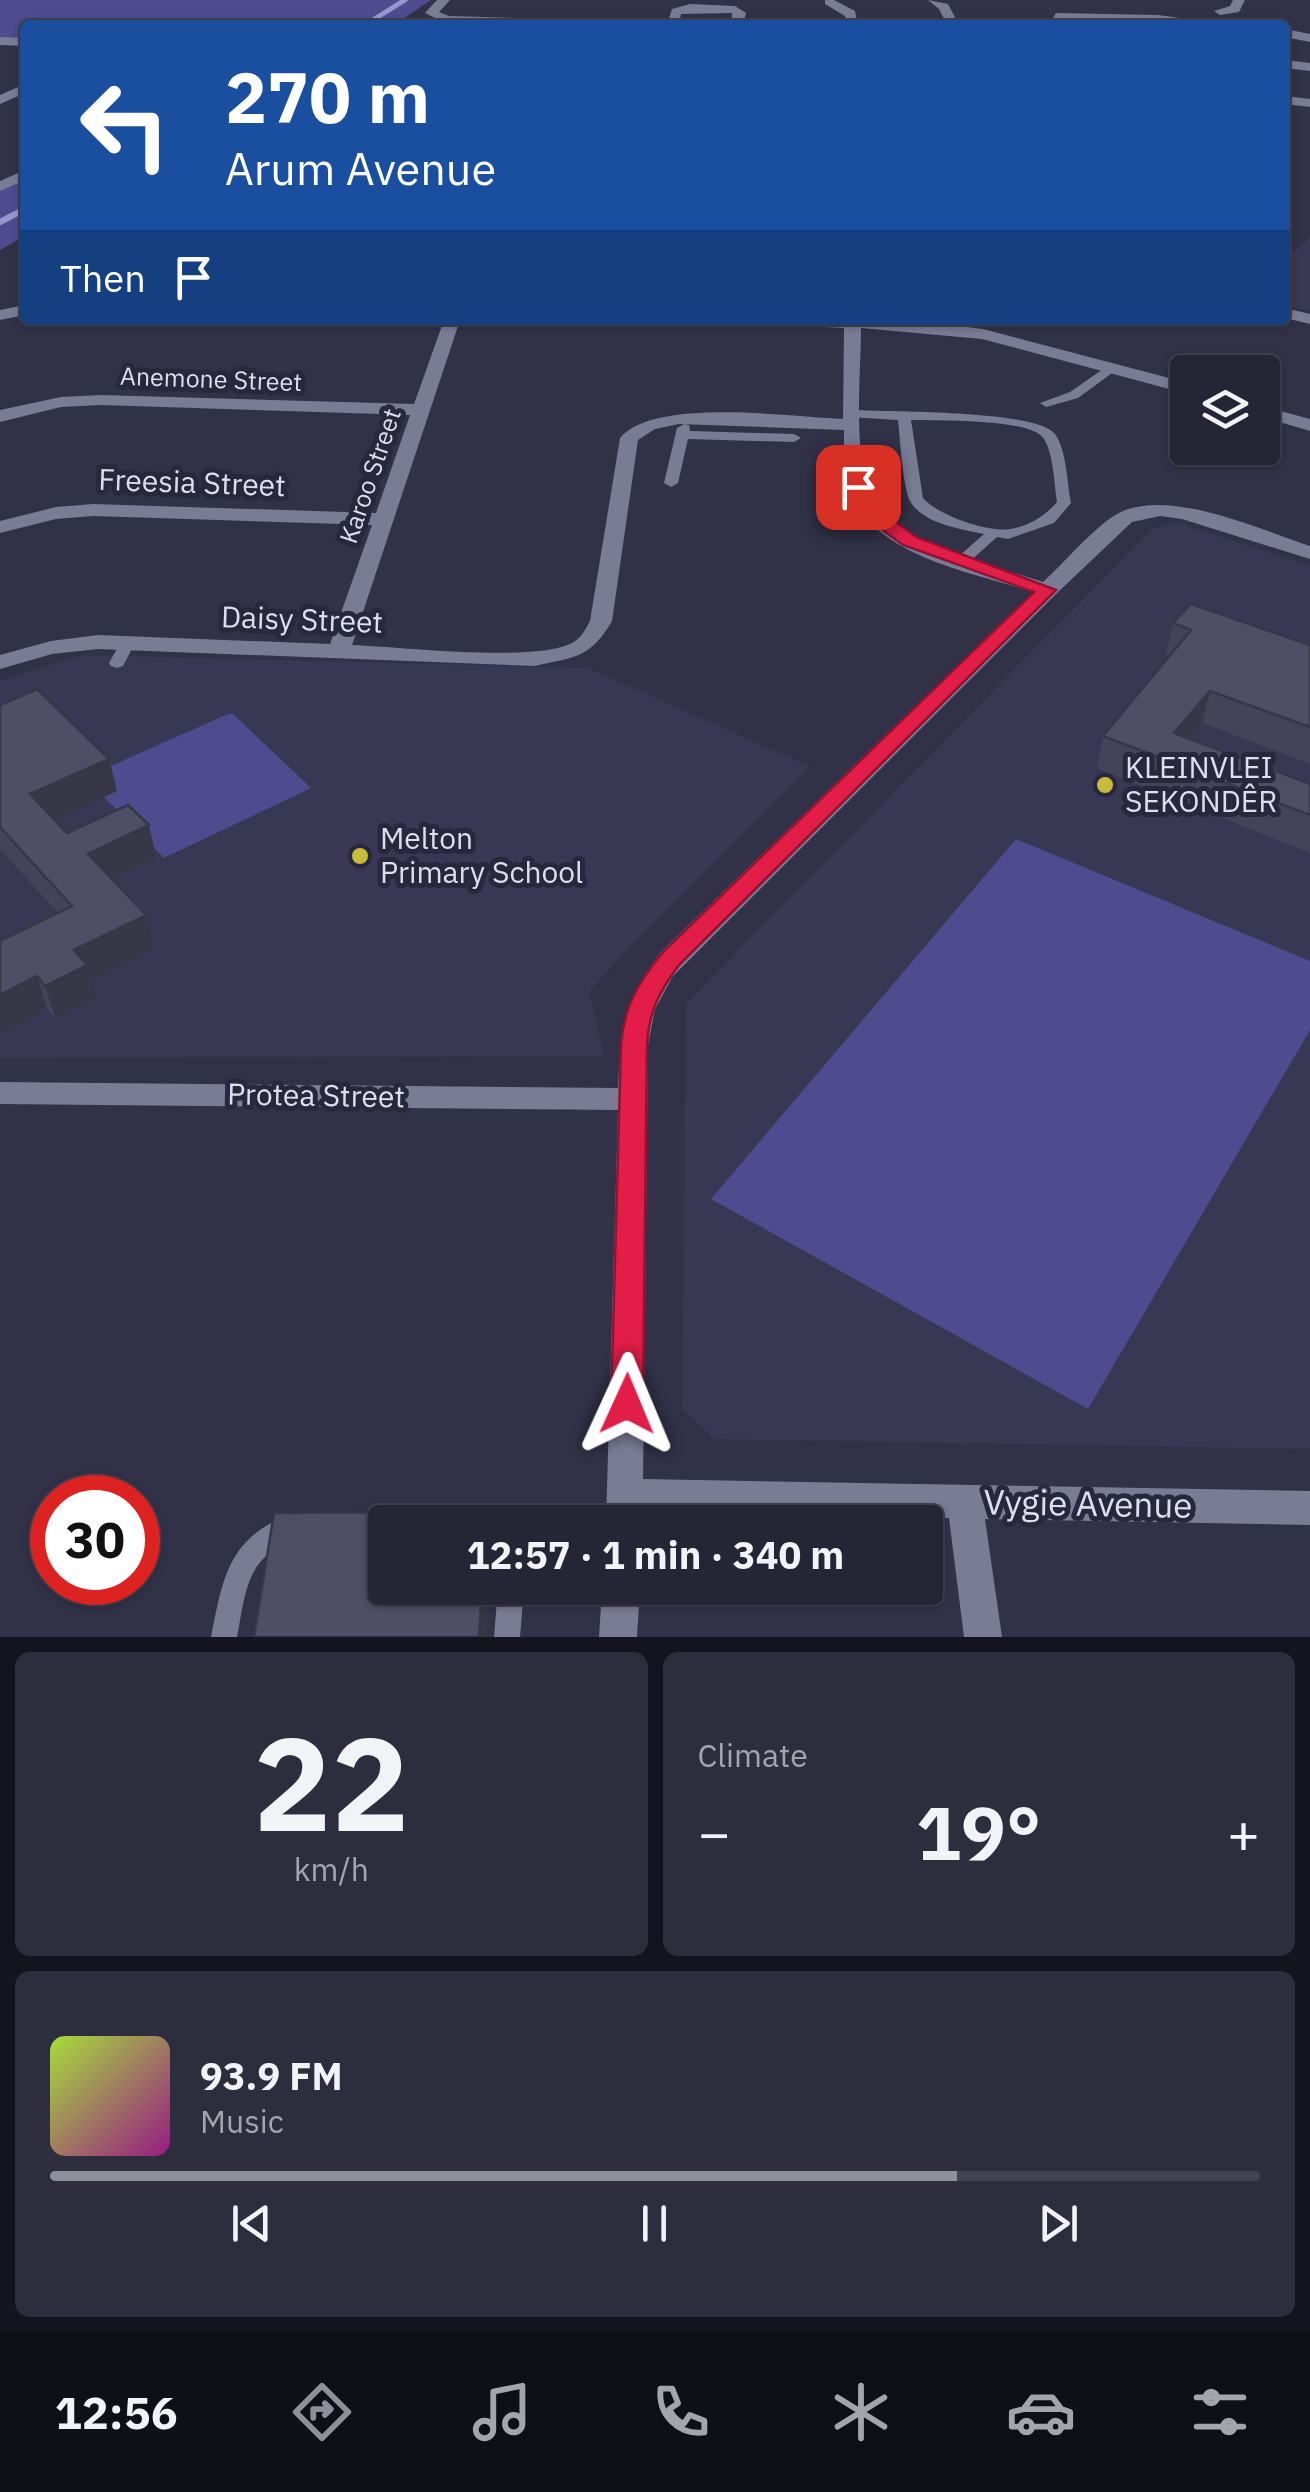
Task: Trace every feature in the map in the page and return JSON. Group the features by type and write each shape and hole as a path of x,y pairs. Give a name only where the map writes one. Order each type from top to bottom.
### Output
{"street":[{"path":"444,0 431,13 450,20"},
{"path":"934,0 944,7 951,20"},
{"path":"1111,20 1218,18 1235,8 1239,0"},
{"path":"829,2 851,14 852,20"},
{"path":"1208,3 1218,18"},
{"path":"674,20 676,12 690,8 734,10 740,14 738,20"},
{"name":"Karoo Street","path":"339,650 450,325"},
{"path":"852,325 858,487 871,513 909,541 1047,590"},
{"path":"885,325 983,334 1170,385"},
{"name":"Anemone Street","path":"0,416 61,402 101,400 422,410"},
{"path":"1280,416 1310,425"},
{"path":"685,426 854,419"},
{"name":"Daisy Street","path":"0,662 75,643 122,653 339,650 534,659 576,650 596,632 601,621 629,438 650,423 685,426"},
{"name":"Freesia Street","path":"0,527 56,513 93,510 384,519"},
{"path":"624,1505 632,1099 636,1017 646,990 670,959 1047,590 1126,518 1160,510 1184,513 1310,553"},
{"name":"Protea Street","path":"0,1094 632,1099"},
{"path":"964,1502 983,1637"},
{"name":"Vygie Avenue","path":"794,1505 964,1502 1310,1508"},
{"path":"618,1637 620,1605"}],"lane":[{"path":"1046,404 1074,394 1112,368"},
{"path":"854,419 904,418 1014,421 1043,430 1050,436 1064,504 1050,520 1022,533 992,534 953,523 924,508 916,499 904,418"},
{"path":"671,483 685,426 794,438"},
{"path":"962,560 992,534"},
{"path":"224,1637 238,1575 248,1552 264,1538 292,1525 311,1525"},
{"path":"507,1637 510,1605"}],"shaded area":[{"path":"0,0 431,0 401,20 20,20 20,40 0,39"},
{"path":"20,181 20,239 0,250 0,191"},
{"path":"1310,237 1310,311 1290,306 1290,255"},
{"name":"KLEINVLEI SEKONDÊR","path":"1175,522 1310,566 1310,1449 715,1439 682,1409 686,1004 1152,529"},
{"name":"Melton Primary School","path":"82,655 588,668 811,767 631,945 589,992 604,1056 0,1058 0,681"},
{"path":"233,714 311,788 164,858 104,797 116,791 97,772"},
{"path":"1016,839 1310,961 1310,1030 1088,1409 711,1199"}],"building":[{"path":"1191,604 1310,645 1310,727 1210,691 1174,733 1310,784 1310,815 1103,736 1191,630 1173,623"},
{"path":"37,689 109,759 30,794 67,833 128,805 149,825 88,854 146,915 74,950 87,965 45,986 37,976 0,995 0,941 72,906 0,827 0,705"},
{"path":"274,1513 368,1513 368,1605 481,1605 479,1637 254,1637"}],"waterway":[{"path":"373,20 405,0"},
{"path":"0,222 20,212"}],"place":[{"name":"KLEINVLEI SEKONDÊR","path":"1105,785"},
{"name":"Melton Primary School","path":"360,856"}],"route":[{"path":"627,1404 634,1045 636,1017 646,990 670,959 1047,590 909,541 871,513 858,487"}]}
